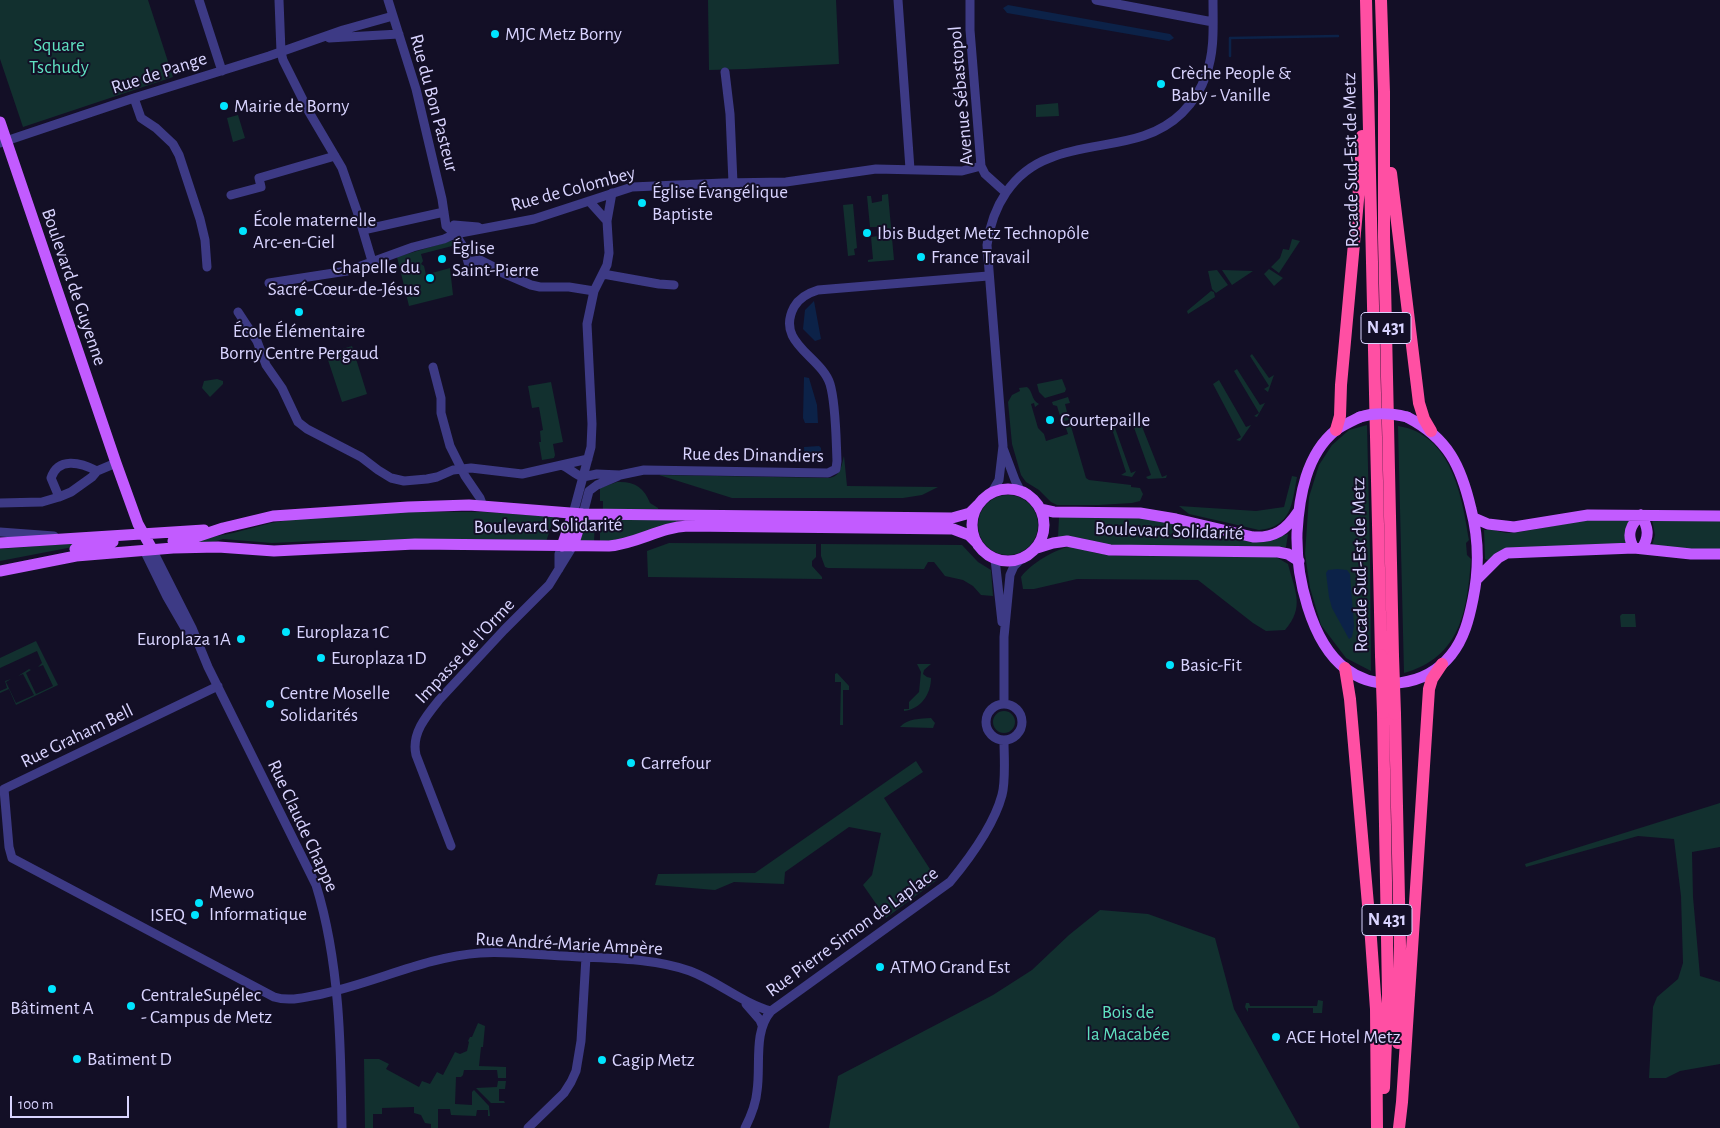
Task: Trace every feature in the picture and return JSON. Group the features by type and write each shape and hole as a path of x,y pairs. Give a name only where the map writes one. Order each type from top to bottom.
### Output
{"highway":[{"name":"Rocade Sud-Est de Metz","path":"1366,0 1387,656 1400,985 1394,1128"},
{"name":"Rocade Sud-Est de Metz","path":"1381,0 1384,92 1387,656"},
{"path":"1336,430 1340,416 1341,384 1360,178 1367,46"},
{"path":"1384,92 1391,178 1419,403 1424,419 1431,431"},
{"path":"1399,1128 1403,1092 1429,688 1432,679 1442,664"},
{"path":"1345,668 1350,699 1372,948 1376,1009 1379,1128"},
{"name":"Rocade Sud-Est de Metz","path":"1379,1128 1385,1077 1388,994 1389,713"}],"main road":[{"name":"Boulevard de Guyenne","path":"0,122 3,142 144,542"},
{"path":"1382,413 1395,414 1407,417 1431,431 1452,456 1467,490 1474,518 1478,579 1465,632 1442,664 1420,679 1395,684 1380,684 1358,676 1345,668 1324,643 1316,628 1307,603 1298,560 1297,535 1303,489 1314,456 1325,441 1336,430 1360,418 1382,413"},
{"path":"1010,489 1021,492 1029,496 1040,508 1043,516 1044,533 1037,548 1030,555 1012,561 995,559 981,549 976,542 973,535 972,520 978,505 991,494 999,490 1010,489"},
{"name":"Boulevard Solidarité","path":"0,571 295,513 408,507 483,506 578,514 952,518 970,513 978,505"},
{"name":"Boulevard Solidarité","path":"1040,508 1054,512 1140,513 1176,518 1252,537 1266,538 1288,526 1299,510"},
{"path":"568,546 578,514"},
{"path":"1638,548 1646,541 1648,529 1641,515"},
{"path":"1638,548 1630,541 1630,530 1634,522 1641,515"},
{"path":"1474,518 1488,524 1514,527 1581,516 1720,516"},
{"name":"Boulevard Solidarité","path":"0,543 77,538 274,551 415,544 618,546 671,528 688,526 953,529 969,535 976,542"},
{"name":"Boulevard Solidarité","path":"1037,548 1067,541 1110,550 1278,552 1288,554 1298,560"},
{"name":"Boulevard Solidarité","path":"0,564 37,559 109,542 144,542"},
{"path":"1478,579 1498,558 1507,553 1638,548 1692,554 1720,554"}],"street":[{"path":"199,0 222,70"},
{"path":"279,0 282,60 309,112 342,168 372,261"},
{"name":"Rue du Bon Pasteur","path":"388,0 416,89 444,214"},
{"path":"898,0 910,169"},
{"name":"Avenue Sébastopol","path":"970,0 970,30 981,166 985,174 1005,192"},
{"path":"1096,0 1213,22"},
{"path":"991,494 999,480 1002,446 986,246 989,230 1005,192 1027,170 1050,157 1138,139 1158,130 1177,118 1192,102 1205,79 1212,54 1213,0"},
{"name":"Rue de Pange","path":"3,142 321,39 343,30 393,16"},
{"name":"Rue de Pange","path":"321,39 398,34"},
{"path":"725,72 730,114 733,183"},
{"path":"134,98 141,118 156,128 173,144 181,160 200,219 205,240 207,267"},
{"path":"231,195 261,187 259,178 335,156"},
{"name":"Rue de Colombey","path":"454,229 484,227 534,219 632,187 796,182 867,170 962,171 981,166"},
{"path":"578,514 583,476 590,447 592,424 587,324 594,292 607,266 609,252 607,221 612,193"},
{"path":"589,201 607,221"},
{"path":"363,230 444,214 464,248 468,262 480,260 492,266"},
{"path":"269,283 347,271 412,247 444,239 454,229"},
{"path":"503,273 531,285 569,287 594,292"},
{"name":"Rue des Dinandiers","path":"578,514 589,492 597,485 620,475 644,470 833,472 837,466 837,461 831,387 826,374 819,364 797,344 791,334 791,315 796,304 806,295 818,290 988,276"},
{"path":"569,287 588,284 601,277 674,285"},
{"path":"238,312 257,341 266,364 282,388 298,422 306,429 361,457 391,478 404,481 427,479 471,468 522,474 588,458"},
{"path":"433,367 441,398 441,413 444,427 450,446 483,506"},
{"path":"1002,446 1014,480 1021,492"},
{"path":"59,497 50,478 53,470 62,464 72,463 88,466 96,471"},
{"path":"0,503 42,502 59,497 86,482 96,471 116,463"},
{"path":"561,465 570,468 578,476 583,476"},
{"name":"Rue des Dinandiers","path":"583,476 597,474 620,475"},
{"path":"0,532 77,538"},
{"name":"Rue Claude Chappe","path":"144,542 192,628 208,667 316,885 321,900 336,990 342,1128"},
{"name":"Impasse de l'Orme","path":"451,846 416,755 414,741 439,700 496,638 549,585 559,569 559,554 568,546"},
{"path":"995,559 1004,637"},
{"path":"1004,704 1004,637 1010,575 1012,569 1021,559"},
{"name":"Rue Graham Bell","path":"9,847 4,789 218,686"},
{"path":"1004,704 1010,705 1019,711 1022,722 1021,729 1017,735 1004,741 992,736 988,731 986,723 987,715 991,709 997,705 1004,704"},
{"name":"Rue Pierre Simon de Laplace","path":"745,1128 753,1109 757,1092 762,1025 771,1011 950,882 961,868 997,809 1002,793 1004,741"},
{"name":"Rue André-Marie Ampère","path":"9,847 12,858 274,997 284,1000 336,990 431,962 477,953 496,952 635,960 671,966 707,978 758,1008 771,1011"},
{"path":"528,1128 564,1093 576,1071 580,1053 586,958"},
{"name":"Rue André-Marie Ampère","path":"739,997 754,1012 762,1025"}],"green space":[{"name":"Square Tschudy","path":"0,0 148,0 173,77 23,127 0,59"},
{"path":"708,0 836,0 839,64 709,70"},
{"path":"1058,103 1059,116 1036,117 1036,105"},
{"path":"238,115 245,138 233,142 227,118"},
{"path":"888,194 894,260 868,262 868,260 873,259 871,237 878,236 877,227 870,227 867,196 871,196 872,203 882,201 882,195"},
{"path":"853,204 857,248 854,249 855,255 848,256 843,205"},
{"path":"1292,239 1300,241 1279,273 1271,267 1280,258 1283,249 1289,250"},
{"path":"454,240 456,245 421,254 423,261 421,264 424,266 428,283 434,281 432,273 450,268 453,295 409,306 397,257"},
{"path":"1269,269 1283,278 1274,286 1264,274"},
{"path":"1217,270 1228,285 1216,293 1212,289 1208,271"},
{"path":"1222,270 1253,271 1232,285"},
{"path":"1211,291 1214,292 1215,297 1188,314 1187,311"},
{"path":"352,346 367,394 342,402 326,354"},
{"path":"1252,354 1269,378 1274,375 1268,392 1264,389 1269,386 1250,356"},
{"path":"1237,369 1260,405 1265,403 1257,417 1254,416 1259,413 1234,371"},
{"path":"217,379 223,381 223,384 210,397 202,388 204,381"},
{"path":"1062,379 1066,389 1065,392 1045,398 1039,392 1037,384"},
{"path":"1219,380 1246,427 1251,425 1240,441 1236,440 1241,437 1213,384"},
{"path":"551,382 563,442 553,444 554,458 542,460 539,442 541,442 540,431 543,430 539,407 532,408 528,386"},
{"path":"1027,387 1039,404 1035,407 1034,403 1031,404 1038,428 1044,434 1046,441 1068,434 1065,425 1070,423 1086,478 1140,488 1143,494 1140,501 1098,505 1057,505 1026,482 1021,475 1012,444 1008,402 1012,395 1020,391 1019,388"},
{"path":"1068,397 1070,403 1065,404 1069,420 1064,421 1063,418 1061,419 1057,406 1053,405 1052,402"},
{"path":"1139,419 1162,477 1167,475 1166,478 1148,479 1146,477 1151,475 1132,422"},
{"path":"1367,425 1371,671 1346,658 1321,625 1310,588 1305,554 1309,497 1319,465 1332,445 1349,430"},
{"path":"1398,426 1416,431 1430,441 1442,454 1451,469 1462,504 1469,540 1466,543 1467,555 1471,559 1463,614 1449,644 1438,656 1423,666 1404,673"},
{"path":"1115,428 1131,473 1136,471 1132,477 1121,475 1126,472 1112,429"},
{"path":"844,456 847,486 938,487 922,495 903,498 732,498 659,475 829,478 838,473"},
{"path":"1292,476 1297,477 1294,496 1288,512 1284,519 1270,528 1259,530 1189,514 1179,506 1256,511 1284,507"},
{"path":"617,482 638,486 648,497 650,503 658,509 603,509 603,501 600,501 600,488"},
{"path":"1002,495 1014,495 1025,500 1033,508 1038,519 1036,537 1025,550 1014,555 1002,555 991,550 983,542 978,531 978,519 983,508 991,500"},
{"path":"398,512 485,512 554,517 546,542 334,540 272,543 223,539 210,543 191,543 191,541 295,519"},
{"path":"1131,516 1198,528 1258,542 1288,534 1286,547 1102,545 1081,538 1058,537 1059,517"},
{"path":"595,520 594,542 580,541 585,521"},
{"path":"600,520 677,520 677,522 624,540 600,542"},
{"path":"1586,520 1630,520 1626,545 1485,559 1484,530 1489,529 1506,533 1520,532"},
{"path":"1652,520 1720,521 1720,549 1679,549 1652,546 1655,535"},
{"path":"80,543 78,546 0,561 0,549"},
{"path":"669,543 816,544 816,557 812,561 812,566 822,579 648,577 647,551"},
{"path":"821,544 962,545 978,562 991,570 993,596 981,595 973,586 963,580 945,576 934,562 928,562 924,569 828,568 825,567 821,556"},
{"path":"1074,546 1095,553 1117,556 1276,557 1288,564 1297,599 1295,614 1285,630 1266,631 1198,580 1077,579 1034,589 1023,589 1021,577 1025,572 1045,557 1060,549"},
{"path":"1622,614 1635,614 1636,627 1621,627 1620,616"},
{"path":"36,641 58,685 16,705 9,689 0,693 0,691 7,688 5,681 11,679 6,682 16,703 34,695 23,674 18,676 29,669 31,670 26,673 36,694 53,686 43,665 38,667 42,663 37,651 0,668 0,658"},
{"path":"917,664 931,664 924,670 923,674 931,678 931,684 927,695 920,704 910,710 904,711 904,709 909,709 909,702 919,692 921,672"},
{"path":"837,673 849,686 849,690 843,690 843,725 840,725 841,682 835,682 835,674"},
{"path":"1004,711 1012,714 1015,722 1012,730 1004,733 996,730 993,722 996,714"},
{"path":"931,718 935,723 933,728 900,727 910,720"},
{"path":"916,761 923,772 884,798 937,880 886,918 863,885 872,875 881,833 849,827 785,872 784,884 734,882 715,890 655,885 658,874 755,873"},
{"path":"1720,803 1720,847 1692,852 1693,897 1700,976 1720,982 1720,1064 1680,1071 1666,1078 1649,1078 1653,1007 1657,997 1678,979 1683,963 1681,896 1674,839 1638,836 1526,867 1525,864"},
{"name":"Bois de la Macabée","path":"1100,910 1148,914 1215,938 1234,1009 1300,1128 829,1128 838,1076 993,995 1032,970 1069,935"},
{"path":"1318,1000 1323,1001 1322,1013 1313,1013 1313,1008 1248,1008 1248,1012 1245,1007 1246,1003 1249,1003 1250,1006 1317,1006"},
{"path":"478,1023 485,1026 479,1066 506,1067 506,1078 498,1078 497,1070 464,1070 461,1077 456,1077 455,1104 472,1105 472,1092 474,1090 489,1106 490,1116 488,1116 488,1110 477,1110 476,1116 451,1115 450,1109 438,1109 438,1128 431,1128 431,1124 425,1123 421,1115 414,1113 414,1107 382,1108 382,1114 373,1114 373,1128 365,1128 364,1059 379,1059 389,1064 386,1069 419,1087 422,1081 430,1084 437,1072 443,1075 455,1052 460,1054 467,1051 468,1041 472,1037"},
{"path":"498,1081 506,1081 505,1089 499,1089 499,1101 504,1101 505,1103 491,1103 476,1088 497,1087"}],"water":[{"path":"1008,5 1170,34 1174,38 1169,41 1007,13 1003,8"},
{"path":"814,301 821,339 815,341 803,329 805,310"},
{"path":"804,377 809,378 817,405 818,423 805,423 803,418"},
{"path":"819,446 821,448 822,463 805,463 804,447"},
{"path":"1328,570 1347,570 1350,574 1354,626 1352,637 1349,639 1332,608 1329,597 1326,573"}],"waterway":[{"path":"1230,56 1230,38 1338,36"}],"place":[{"name":"MJC Metz Borny","path":"495,34"},
{"name":"Crèche People & Baby - Vanille","path":"1161,84"},
{"name":"Mairie de Borny","path":"224,106"},
{"name":"Église Évangélique Baptiste","path":"642,203"},
{"name":"École maternelle Arc-en-Ciel","path":"243,231"},
{"name":"Ibis Budget Metz Technopôle","path":"867,233"},
{"name":"France Travail","path":"921,257"},
{"name":"Église Saint-Pierre","path":"442,259"},
{"name":"Chapelle du Sacré-Cœur-de-Jésus","path":"430,278"},
{"name":"École Élémentaire Borny Centre Pergaud","path":"299,312"},
{"name":"Courtepaille","path":"1050,420"},
{"name":"Europlaza 1C","path":"286,632"},
{"name":"Europlaza 1A","path":"241,639"},
{"name":"Europlaza 1D","path":"321,658"},
{"name":"Basic-Fit","path":"1170,665"},
{"name":"Centre Moselle Solidarités","path":"270,704"},
{"name":"Carrefour","path":"631,763"},
{"name":"Mewo Informatique","path":"199,903"},
{"name":"ISEQ","path":"195,915"},
{"name":"ATMO Grand Est","path":"880,967"},
{"name":"Bâtiment A","path":"52,989"},
{"name":"CentraleSupélec - Campus de Metz","path":"131,1006"},
{"name":"ACE Hotel Metz","path":"1276,1037"},
{"name":"Batiment D","path":"77,1059"},
{"name":"Cagip Metz","path":"602,1060"}]}
